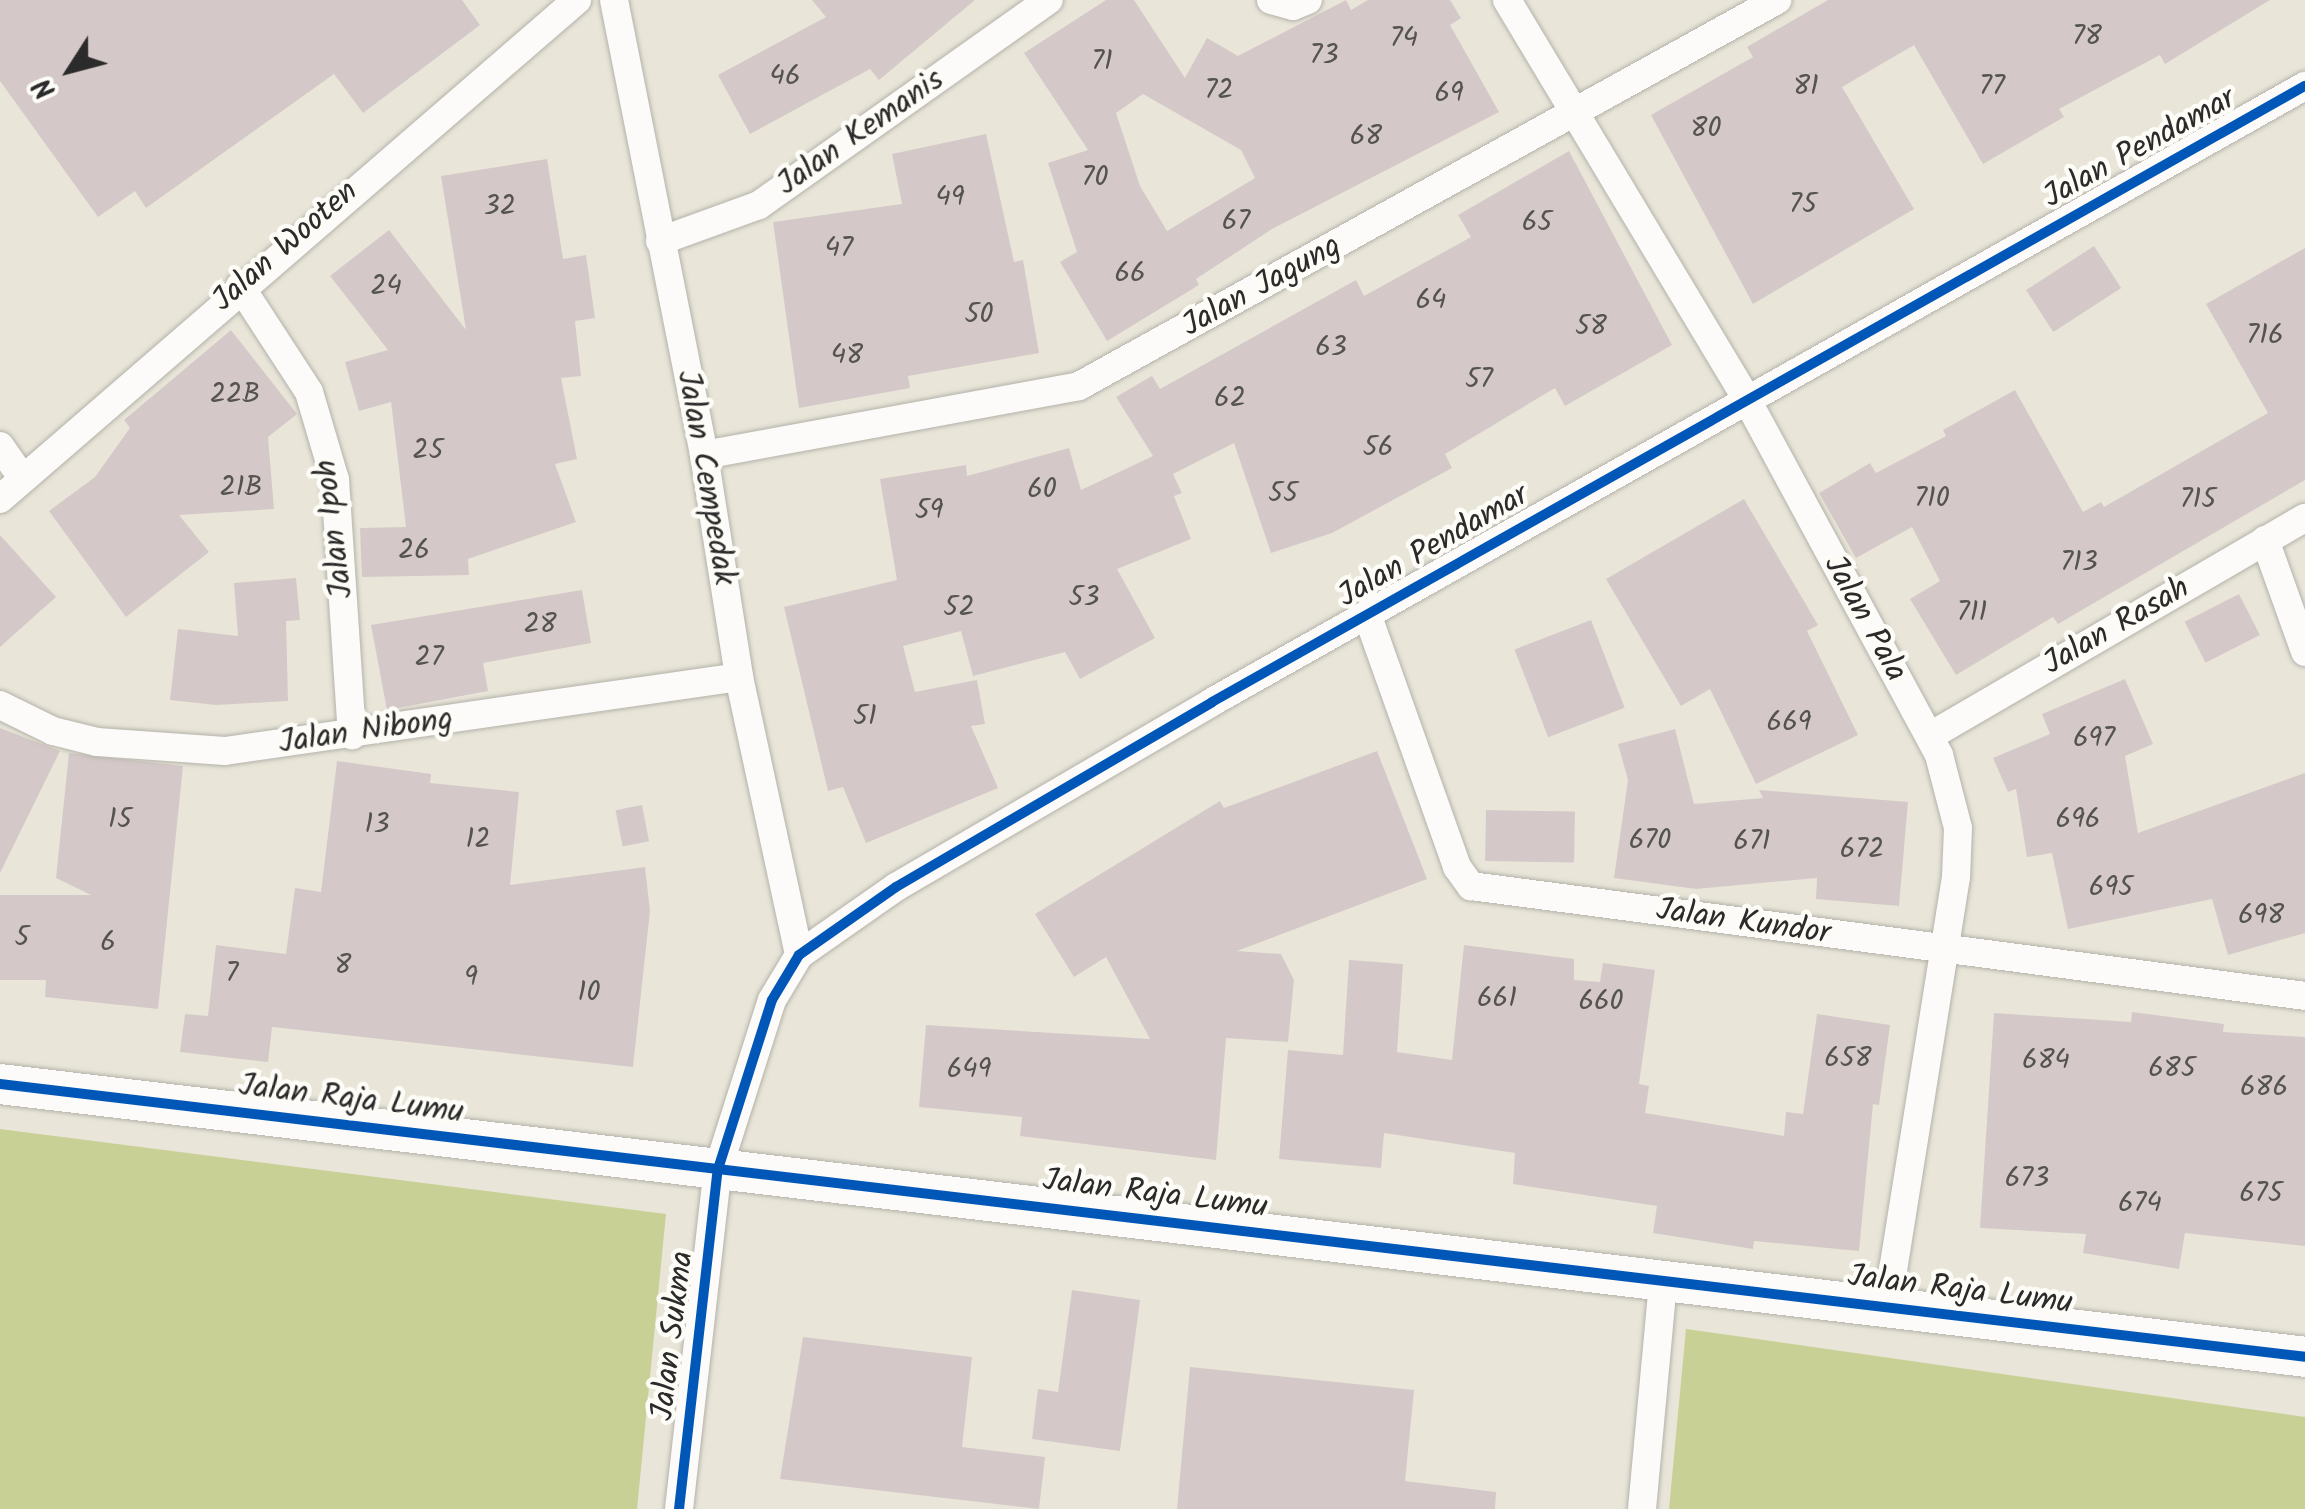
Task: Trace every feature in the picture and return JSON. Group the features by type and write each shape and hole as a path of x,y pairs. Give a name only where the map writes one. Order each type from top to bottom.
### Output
{"street":[{"name":"Jalan Wooten","path":"0,500 240,286 577,0"},
{"name":"Jalan Cempedak","path":"614,0 704,455 739,677 799,954"},
{"name":"Jalan Kemanis","path":"660,241 758,205 1049,0"},
{"path":"1271,0 1293,6 1308,0"},
{"name":"Jalan Pala","path":"1507,0 1746,398 1930,736 1958,828 1949,952 1887,1307"},
{"name":"Jalan Jagung","path":"704,455 1079,386 1576,115 1777,0"},
{"name":"Jalan Pendamar","path":"718,1169 772,1000 799,954 896,887 1746,398 2305,86"},
{"name":"Jalan Ipoh","path":"240,286 309,392 336,480 352,735"},
{"path":"0,446 23,479"},
{"name":"Jalan Rasah","path":"1930,736 2305,518"},
{"path":"2265,540 2305,652"},
{"name":"Jalan Kundor","path":"1367,614 1457,867 1471,886 2305,996"},
{"name":"Jalan Nibong","path":"0,705 53,731 97,742 225,751 739,677"},
{"name":"Jalan Raja Lumu","path":"0,1084 2305,1356"},
{"name":"Jalan Sukma","path":"679,1509 718,1169"},
{"path":"1642,1509 1663,1281"}],"green space":[{"path":"0,1129 666,1214 637,1509 0,1509"},
{"path":"1686,1329 2305,1417 2305,1509 1669,1509"}],"building":[{"path":"0,0 462,0 480,25 363,113 334,74 146,208 135,191 98,217 0,81"},
{"path":"812,0 975,0 879,80 870,69 750,134 718,75 826,17"},
{"path":"1106,0 1134,0 1185,78 1207,38 1238,56 1346,0 1351,10 1368,0 1450,0 1461,18 1450,25 1499,112 1272,229 1196,279 1199,285 1107,341 1060,262 1077,252 1048,163 1088,150 1024,53","holes":["1143,94 1241,150 1255,178 1167,231 1140,186 1116,113"]},
{"path":"1828,0 2270,0 2165,64 2160,55 2059,109 2064,117 1983,164 1914,45 1842,87 1914,209 1753,304 1651,115 1753,57 1747,47"},
{"path":"986,134 1014,262 1023,260 1039,353 908,376 910,388 799,408 773,222 902,204 892,154"},
{"path":"1569,151 1672,345 1565,406 1555,388 1445,454 1452,468 1332,533 1271,553 1234,443 1173,474 1182,493 1174,496 1191,539 1117,569 1155,638 1080,679 1065,652 973,676 961,631 903,646 915,692 977,680 985,724 971,726 998,788 866,843 843,787 828,791 784,607 897,580 880,479 966,465 967,476 1069,448 1081,490 1153,456 1116,397 1152,376 1160,389 1356,280 1364,296 1471,237 1458,215"},
{"path":"547,159 563,259 586,255 595,318 575,321 581,376 561,378 577,459 555,464 576,522 468,559 469,575 362,577 360,528 406,527 391,402 359,411 345,362 388,350 330,276 389,230 466,330 441,176"},
{"path":"2094,246 2121,288 2053,332 2026,290"},
{"path":"2305,248 2305,480 2058,624 2053,617 1956,675 1910,599 1940,581 1912,527 1856,558 1819,493 1870,463 1876,473 1946,436 1943,430 2015,390 2083,512 2101,502 2104,507 2268,413 2206,304"},
{"path":"231,330 297,414 268,437 274,509 179,515 209,552 126,617 49,511 95,477 130,428 124,420"},
{"path":"1744,499 1818,625 1807,631 1858,735 1756,784 1710,689 1681,706 1606,579"},
{"path":"0,535 56,597 0,647"},
{"path":"296,578 300,620 286,621 288,701 216,705 170,700 178,629 238,636 234,583"},
{"path":"582,590 591,643 483,663 488,691 387,710 371,625"},
{"path":"2239,594 2260,635 2206,663 2185,622"},
{"path":"1591,620 1625,708 1548,737 1514,649"},
{"path":"2125,679 2153,744 2125,756 2138,833 2305,773 2305,933 2228,955 2212,899 2068,929 2052,853 2027,857 2016,789 2008,792 1993,758 2050,734 2042,714"},
{"path":"0,728 60,751 0,873"},
{"path":"1675,729 1694,804 1763,798 1759,790 1908,802 1899,906 1816,899 1817,878 1696,889 1614,878 1628,780 1618,744"},
{"path":"1377,751 1427,879 1237,951 1281,954 1294,980 1288,1042 1226,1038 1216,1160 1020,1136 1022,1117 919,1107 926,1025 1150,1039 1106,957 1074,977 1035,914 1220,801 1224,808"},
{"path":"69,753 183,766 158,1009 45,997 46,980 0,980 0,895 91,895 56,878"},
{"path":"337,761 431,774 430,783 519,792 510,885 645,867 650,911 633,1067 272,1027 268,1062 180,1052 185,1014 208,1016 216,945 286,954 295,888 321,892"},
{"path":"642,805 649,841 623,846 615,810"},
{"path":"1486,810 1575,812 1574,863 1485,861"},
{"path":"1464,945 1574,959 1574,980 1600,982 1603,963 1655,970 1639,1084 1649,1086 1645,1113 1784,1136 1786,1112 1803,1114 1817,1014 1890,1025 1879,1105 1873,1104 1859,1251 1754,1241 1753,1249 1653,1233 1657,1206 1513,1184 1515,1153 1384,1133 1381,1168 1279,1159 1288,1050 1343,1055 1349,960 1403,964 1397,1052 1452,1060"},
{"path":"2132,1012 2224,1024 2223,1032 2305,1037 2305,1246 2185,1233 2179,1269 2083,1253 2086,1234 1980,1228 1994,1013 2131,1022"},
{"path":"1072,1290 1140,1300 1120,1451 1032,1439 1038,1389 1058,1392"},
{"path":"803,1337 972,1357 962,1447 1045,1457 1039,1509 780,1479"},
{"path":"1190,1367 1414,1390 1405,1481 1496,1492 1495,1509 1177,1509"}],"cycle path":[{"path":"679,1509 718,1169 772,1000 799,955 896,887 1212,702 2305,86"},
{"path":"0,1084 2305,1357"}]}
